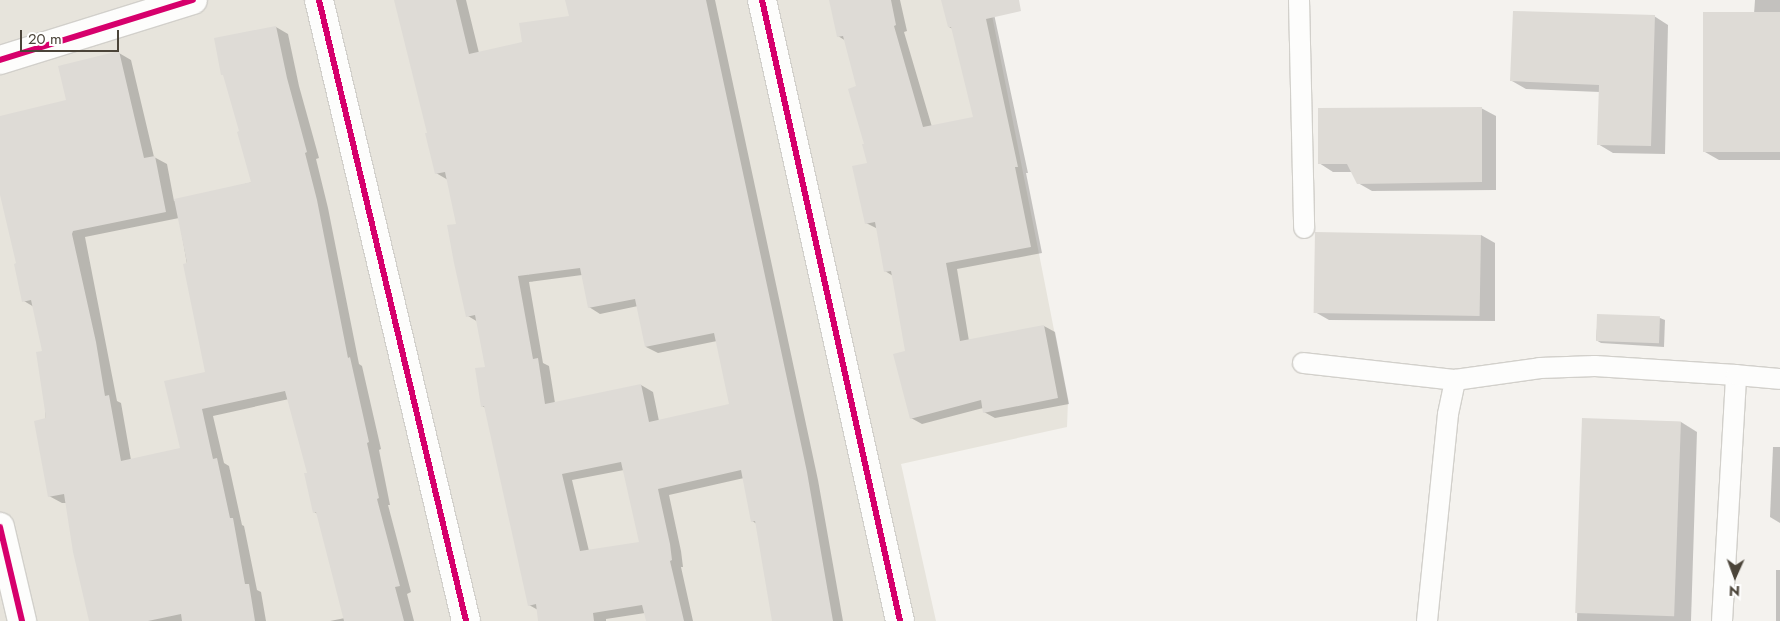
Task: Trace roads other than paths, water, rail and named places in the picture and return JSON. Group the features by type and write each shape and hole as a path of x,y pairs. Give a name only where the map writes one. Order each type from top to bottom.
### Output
{"street":[{"path":"0,60 193,0"},
{"path":"319,0 466,621"},
{"path":"762,0 900,621"},
{"path":"0,527 22,621"}],"lane":[{"path":"1298,0 1304,228"},
{"path":"1303,363 1455,380 1540,368 1595,366 1780,379"},
{"path":"1722,621 1736,375"},
{"path":"1427,621 1448,414 1455,380"}]}
